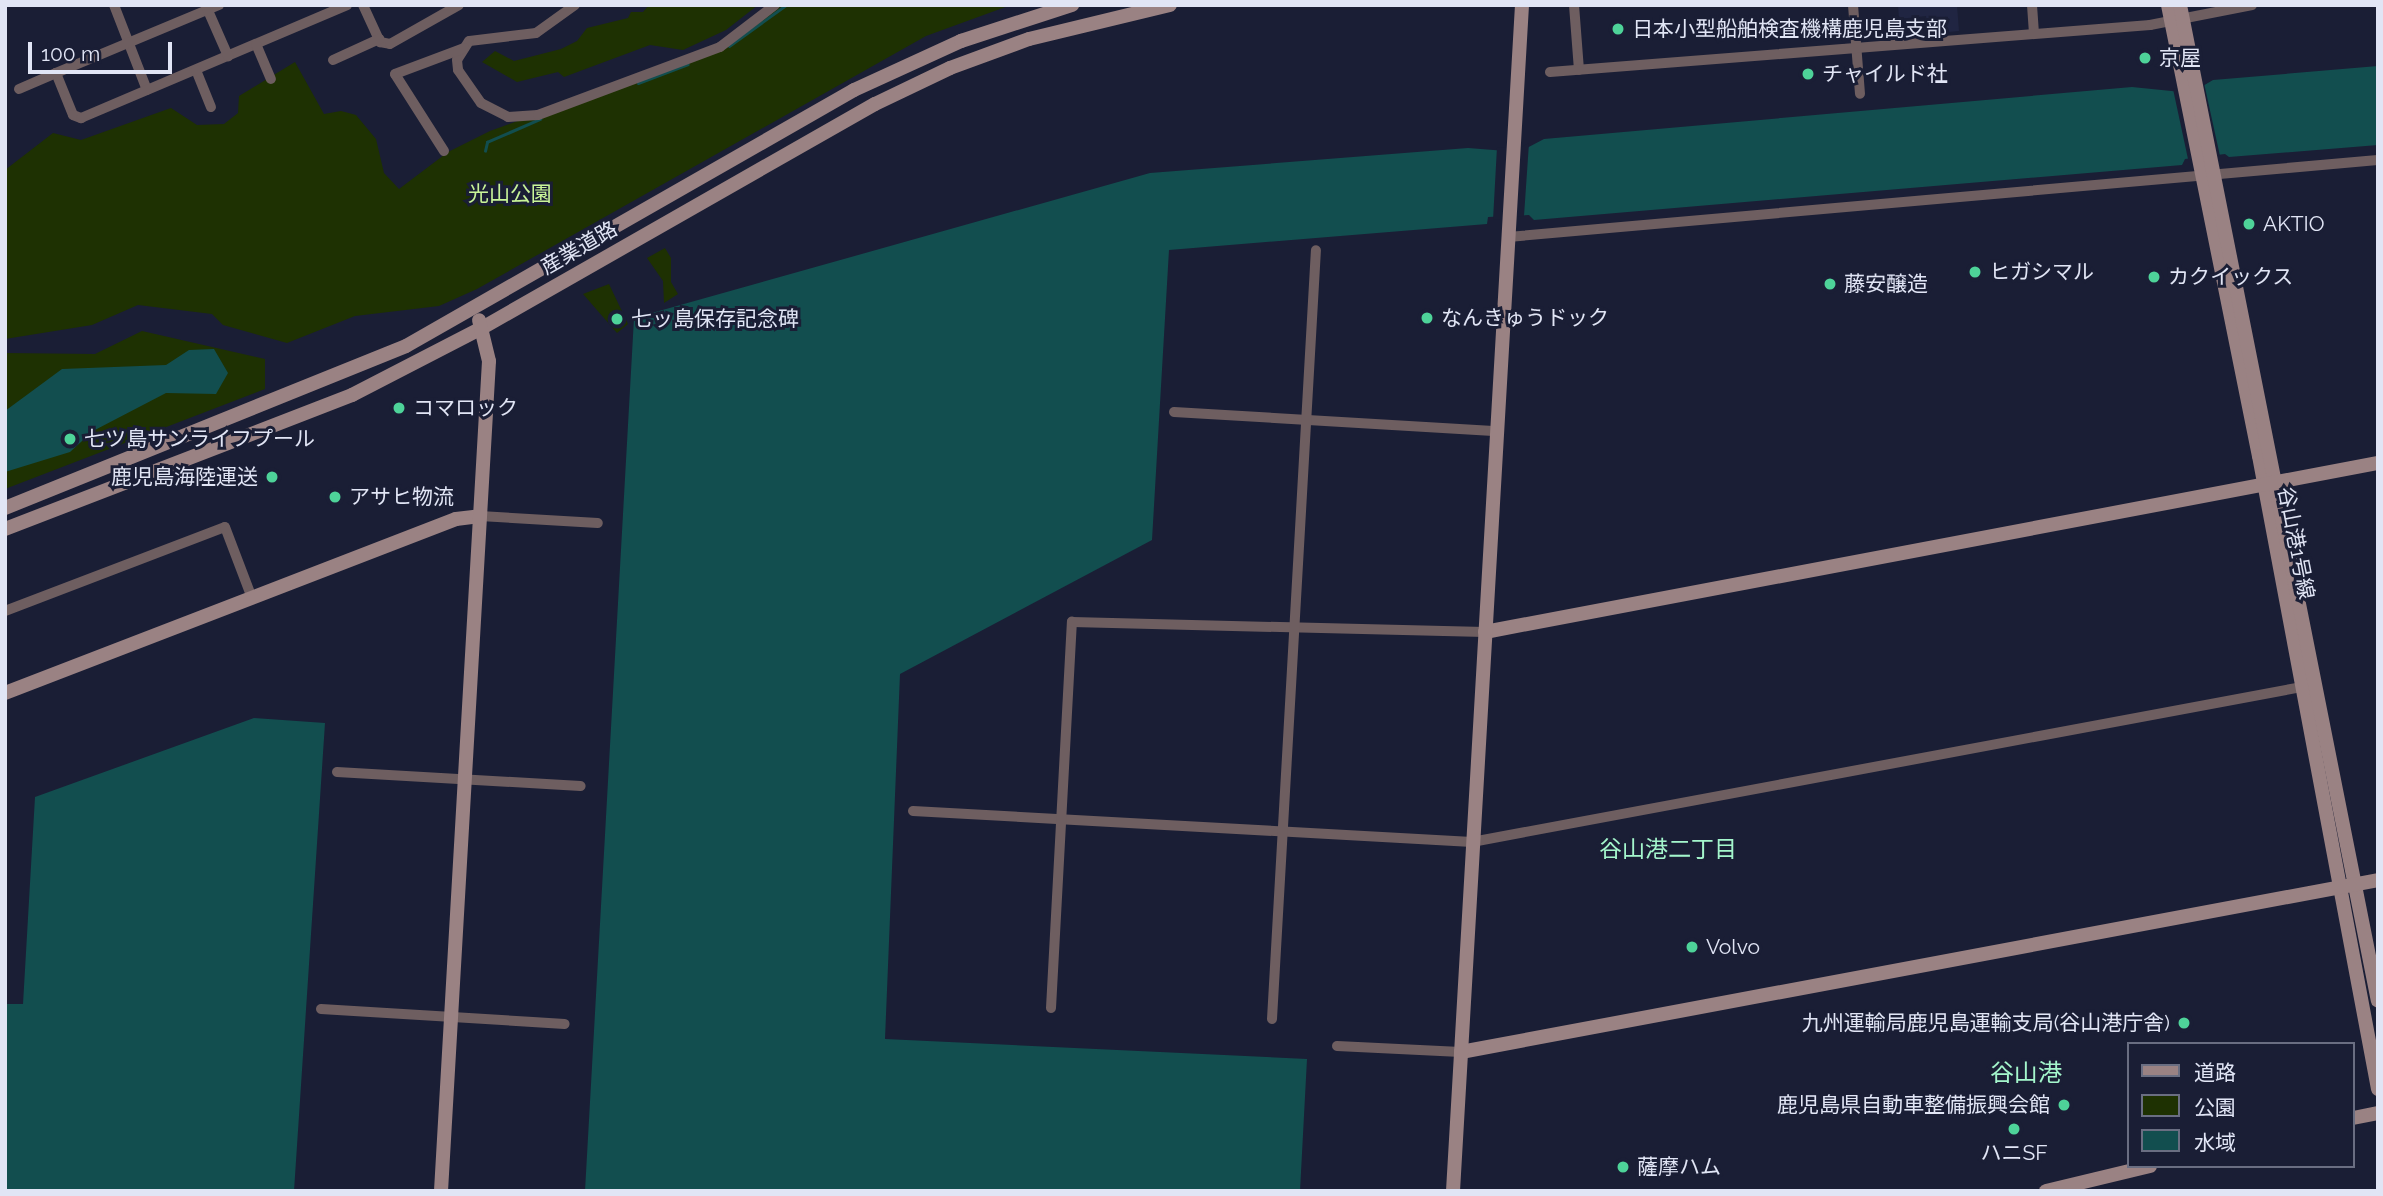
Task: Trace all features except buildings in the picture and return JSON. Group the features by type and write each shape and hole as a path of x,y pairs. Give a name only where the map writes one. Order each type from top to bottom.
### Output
{"street":[{"path":"114,5 147,90"},
{"path":"19,89 219,5"},
{"path":"57,74 73,115 81,118 347,5"},
{"path":"363,5 379,39 390,44 459,5"},
{"path":"444,151 395,74 464,48 476,39 536,33 575,5"},
{"path":"464,48 458,70 481,103 508,117 528,118 720,47 775,5"},
{"name":"産業道路","path":"5,508 346,373 475,309 854,90 961,41 1072,5"},
{"name":"産業道路","path":"5,529 352,395 482,328 864,111 950,68 1029,39 1170,5"},
{"path":"1454,1191 1511,142 1522,5"},
{"path":"1574,5 1578,70"},
{"path":"1853,5 1860,94"},
{"path":"2032,5 2034,33"},
{"name":"谷山港1号線","path":"2168,5 2178,15 2188,83 2271,484 2378,1089"},
{"path":"1550,72 2034,33 2252,5"},
{"path":"207,8 228,56"},
{"path":"333,60 379,39"},
{"path":"256,44 271,79"},
{"path":"196,69 211,107"},
{"path":"1508,231 2378,160"},
{"path":"1272,1019 1316,250"},
{"path":"442,1191 489,361 475,309"},
{"path":"1174,412 1497,431"},
{"path":"1051,1008 1073,622 1485,632 2378,463"},
{"path":"5,693 456,519 480,516 598,523"},
{"path":"5,611 225,527 252,598"},
{"path":"913,811 1472,842 2308,685"},
{"name":"谷山港1号線","path":"2308,685 2356,886 2378,1001"},
{"path":"337,772 464,782 581,786"},
{"path":"1337,1046 1461,1052 2378,880"},
{"path":"321,1009 565,1024"},
{"path":"2355,1118 2378,1113"},
{"path":"2046,1191 2142,1168"}],"shaded area":[{"path":"1898,5 1957,5 1959,31 1928,34 1926,16 1899,19"}],"green space":[{"path":"649,5 758,5 726,30 683,50 650,45 564,77 558,72 517,82 482,62 495,51 514,61 561,49 577,41 587,28 628,18 631,12 643,12"},
{"name":"光山公園","path":"772,5 1011,5 926,36 477,289 439,306 355,316 287,343 223,325 212,314 138,305 92,325 5,339 5,170 53,133 81,140 171,108 197,125 224,124 238,113 239,96 295,62 324,114 341,111 356,115 376,139 384,173 399,189 448,152 490,131 719,48"},
{"path":"665,248 671,258 671,282 678,294 664,303 663,281 647,258"},
{"path":"609,284 628,324 617,333 583,294"},
{"name":"七ツ島サンライフプール","path":"142,331 265,359 265,389 5,489 5,353 95,354"}],"water":[{"path":"2378,66 2378,145 2229,157 2225,154 2185,159 2182,165 1534,220 1529,215 1488,217 1487,224 1169,250 1152,540 900,674 885,1039 1307,1059 1300,1191 585,1191 634,318 1150,173 1468,148 1519,152 1544,139 2132,87 2191,93 2213,80"},
{"path":"214,349 228,373 216,394 166,393 93,431 70,452 5,472 5,411 62,369 166,365 189,350"},
{"path":"254,718 325,723 294,1191 5,1191 5,1004 23,1004 35,797"}],"pier":[{"path":"2204,83 2220,156 2188,159 2173,89"},
{"path":"1529,143 1524,216 1493,220 1497,147 1518,149"}],"waterway":[{"path":"729,46 786,5"},
{"path":"638,83 688,64"},
{"path":"485,151 487,142 540,119"}],"place":[{"name":"日本小型船舶検査機構鹿児島支部","path":"1618,29"},
{"name":"京屋","path":"2145,58"},
{"name":"チャイルド社","path":"1808,74"},
{"name":"AKTIO","path":"2249,224"},
{"name":"ヒガシマル","path":"1975,272"},
{"name":"カクイックス","path":"2154,277"},
{"name":"藤安醸造","path":"1830,284"},
{"name":"なんきゅうドック","path":"1427,318"},
{"name":"七ッ島保存記念碑","path":"617,319"},
{"name":"コマロック","path":"399,408"},
{"name":"七ツ島サンライフプール","path":"70,439"},
{"name":"鹿児島海陸運送","path":"272,477"},
{"name":"アサヒ物流","path":"335,497"},
{"name":"Volvo","path":"1692,947"},
{"name":"九州運輸局鹿児島運輸支局(谷山港庁舎)","path":"2184,1023"},
{"name":"鹿児島県自動車整備振興会館","path":"2064,1105"},
{"name":"ハニSF","path":"2014,1129"},
{"name":"薩摩ハム","path":"1623,1167"}],"district":[{"name":"谷山港二丁目","path":"1668,849"},
{"name":"谷山港","path":"2026,1073"}]}
